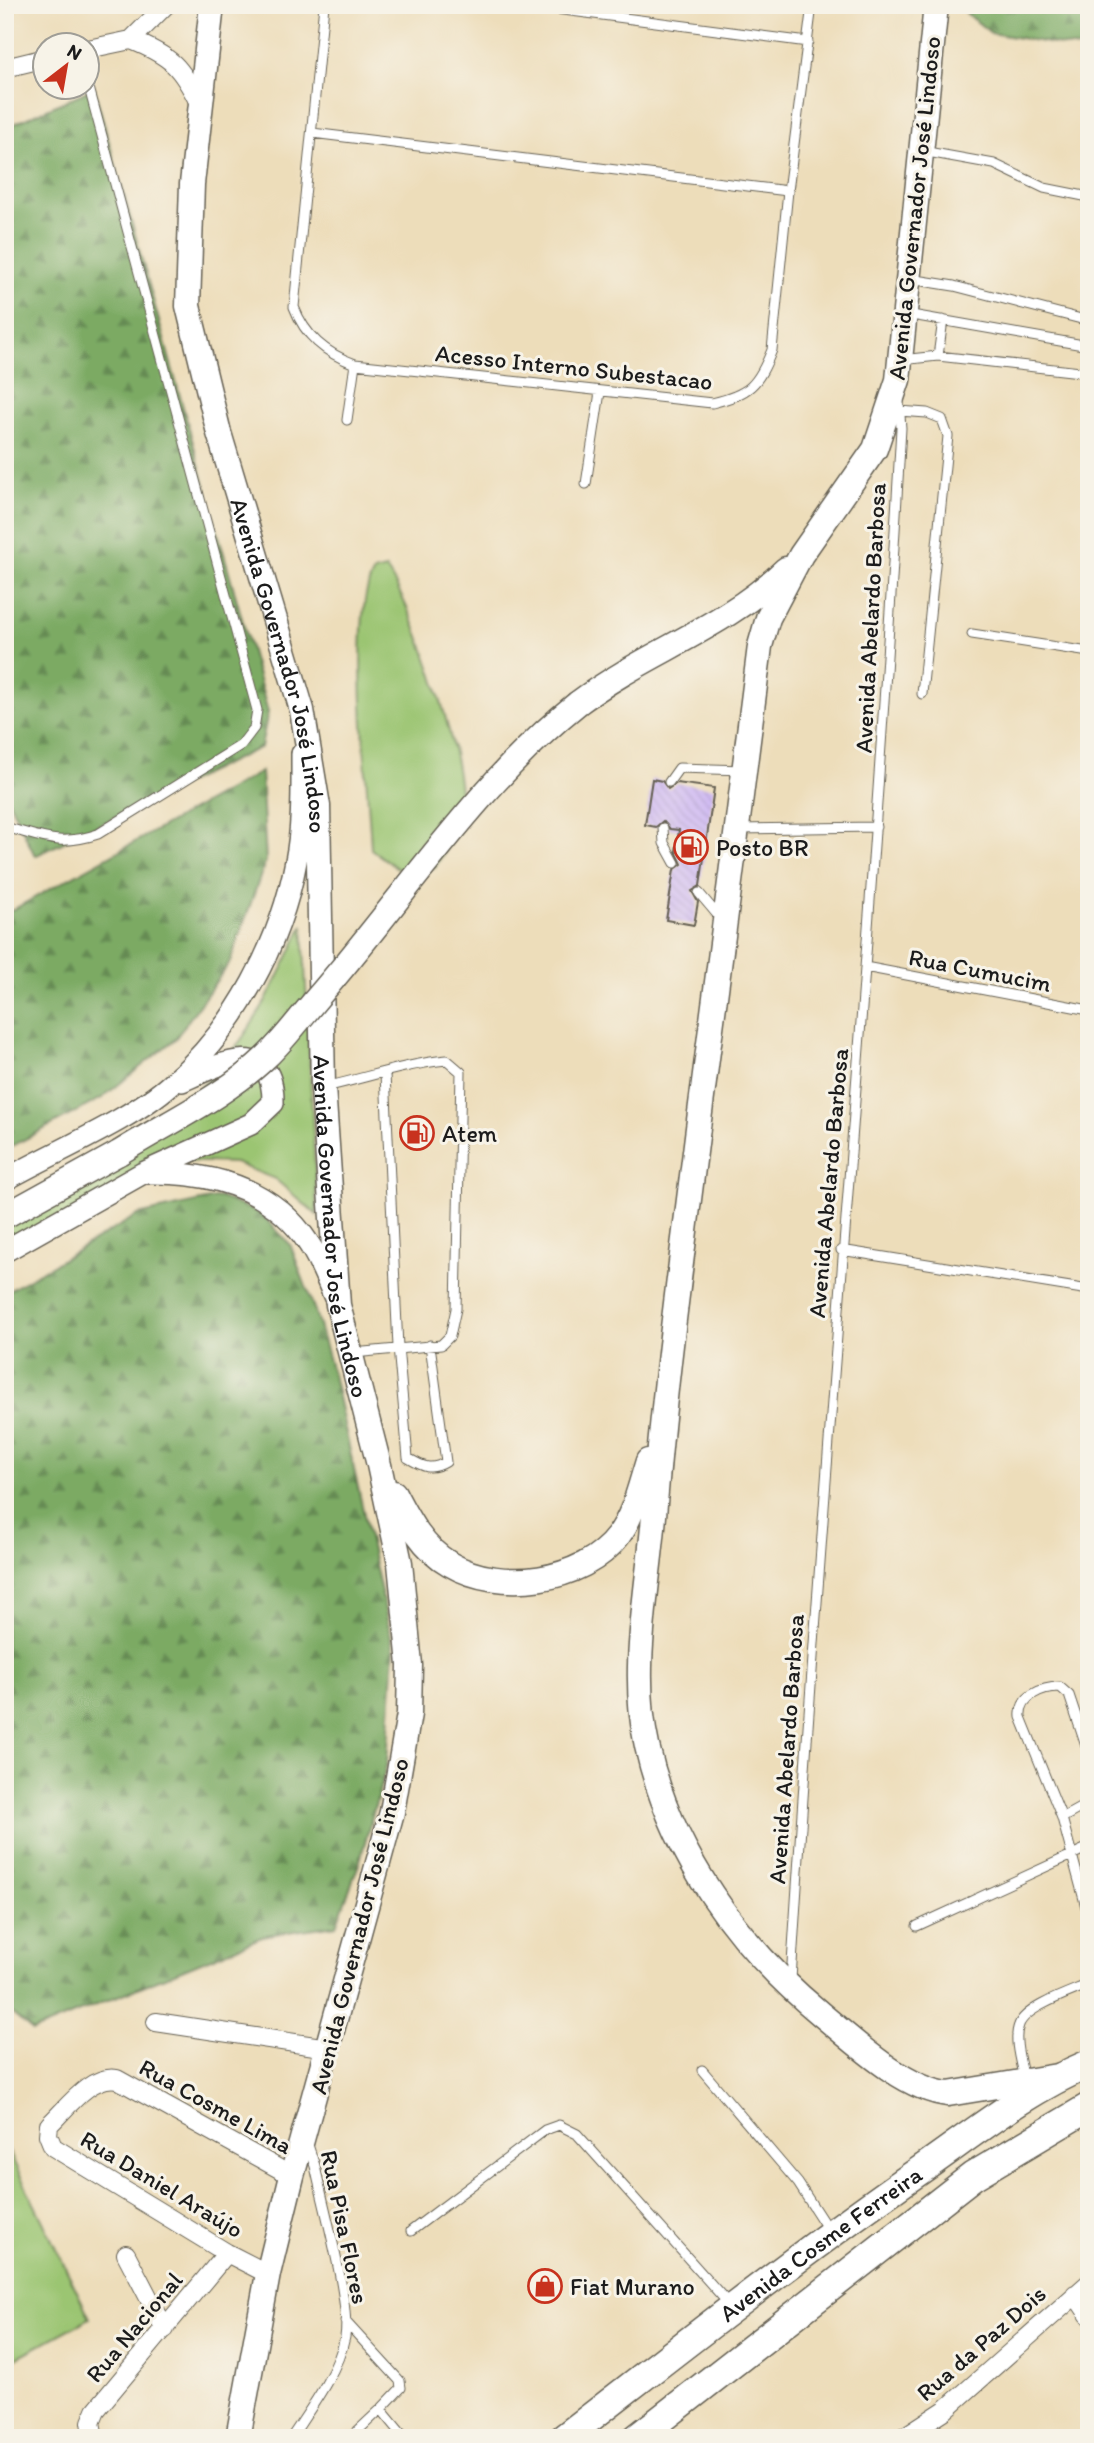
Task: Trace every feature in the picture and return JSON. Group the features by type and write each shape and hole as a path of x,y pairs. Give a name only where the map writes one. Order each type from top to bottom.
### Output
{"main road":[{"name":"Avenida Governador José Lindoso","path":"212,5 188,243 188,306 219,433 302,710 318,806 323,1087 338,1305 379,1465 407,1611 408,1714 392,1812 305,2137 292,2176 268,2274 238,2438"},
{"name":"Avenida Governador José Lindoso","path":"936,5 899,370 875,449 801,555 768,618 760,646 660,1426 640,1658 646,1742 664,1802 693,1866 744,1938 790,1989 861,2048 920,2088 948,2094 1076,2069"},
{"path":"5,1216 119,1153 227,1087 265,1058 372,934 494,781 534,738 600,687 705,630 759,593 801,555"},
{"path":"379,1465 411,1527 450,1564 502,1579 541,1578 590,1562 618,1537 637,1497 660,1426"},
{"name":"Avenida Cosme Ferreira","path":"564,2438 830,2232 1076,2069"},
{"name":"Avenida Cosme Ferreira","path":"637,2438 973,2176 1089,2107"}],"street":[{"path":"102,46 131,40 166,5"},
{"path":"131,40 158,51 185,73 200,105"},
{"path":"5,68 32,63"},
{"path":"170,1086 209,1046 249,987 275,934 297,859 302,809 302,710"},
{"path":"5,1180 129,1112 170,1086 230,1059 246,1060 259,1065 270,1076 273,1103 251,1124 143,1173 5,1251"},
{"path":"143,1173 200,1174 237,1185 276,1207 310,1245 338,1305"},
{"path":"156,2022 328,2048"},
{"name":"Rua Daniel Araújo","path":"117,2079 107,2077 96,2081 49,2125 48,2135 53,2147 227,2253 268,2274"},
{"name":"Rua Cosme Lima","path":"117,2079 292,2176"},
{"name":"Rua Nacional","path":"94,2438 92,2422 96,2410 227,2253"},
{"path":"126,2254 166,2329"},
{"path":"1082,2288 1089,2315"},
{"name":"Rua da Paz Dois","path":"902,2438 945,2410 1082,2288"}],"lane":[{"name":"Acesso Interno Subestacao","path":"324,5 294,307 301,324 323,348 331,356 355,364 712,403 751,390 763,372 772,350 788,191 812,5"},
{"path":"525,5 808,41"},
{"path":"5,827 45,840 75,841 98,834 241,745 254,728 257,710 93,102"},
{"path":"312,133 788,191"},
{"path":"921,150 994,163 1045,188 1089,197"},
{"path":"908,278 954,286 1089,321"},
{"path":"904,314 1089,346"},
{"path":"938,356 943,320"},
{"path":"899,370 938,356 1089,373"},
{"path":"346,420 355,364"},
{"name":"Avenida Abelardo Barbosa","path":"790,1989 813,1619 886,697 900,411 899,370"},
{"path":"586,484 600,392"},
{"path":"900,411 927,413 942,419 948,436 922,694"},
{"path":"972,634 1089,652"},
{"path":"669,782 679,768 744,770"},
{"path":"737,829 876,827"},
{"path":"663,828 664,843 675,863"},
{"path":"699,892 725,923"},
{"name":"Rua Cumucim","path":"865,967 1089,1010"},
{"path":"323,1087 386,1074 414,1063 447,1060 461,1072 456,1309 450,1336 441,1345 351,1353"},
{"path":"386,1074 398,1347 408,1458 424,1467 436,1468 446,1462 430,1345"},
{"path":"841,1250 1089,1290"},
{"path":"1089,1755 1069,1695 1060,1687 1048,1687 1026,1699 1020,1707 1021,1717 1062,1818 1089,1918"},
{"path":"1062,1818 1089,1803"},
{"path":"917,1926 1089,1847"},
{"path":"1024,2079 1018,2025 1026,2014 1089,1984"},
{"path":"702,2070 798,2183 830,2232"},
{"path":"411,2231 545,2130 559,2125 577,2134 732,2308"},
{"name":"Rua Pisa Flores","path":"291,2438 330,2374 345,2337 345,2321 315,2166 305,2137"},
{"path":"345,2321 400,2381 401,2388 396,2396 350,2438"},
{"path":"381,2409 405,2438"}],"green space":[{"path":"966,5 1089,5 1089,50 991,33 966,13"},
{"path":"63,102 98,102 268,712 261,747 35,856 5,793 5,128"},
{"path":"386,569 412,618 425,653 449,729 456,765 460,797 459,820 452,839 435,868 398,869 371,849 362,704 362,624 366,593 374,572"},
{"path":"261,772 266,860 230,962 175,1039 102,1098 5,1150 5,914"},
{"path":"303,925 317,1215 275,1179 235,1163 177,1161 5,1249 5,1207 149,1127 211,1077 257,1015 282,971"},
{"path":"219,1197 260,1213 290,1244 315,1311 334,1379 394,1650 387,1763 359,1864 336,1925 267,1935 33,2031 5,2008 5,1293 138,1215"},
{"path":"5,2144 90,2318 5,2364"}],"building":[{"name":"Posto BR","path":"652,779 662,781 668,789 677,783 714,788 700,886 692,891 698,902 694,925 666,920 674,870 682,864 676,851 679,830 670,829 663,821 656,827 645,825"}],"place":[{"name":"Posto BR","path":"691,847"},
{"name":"Atem","path":"417,1133"},
{"name":"Fiat Murano","path":"545,2286"}]}
